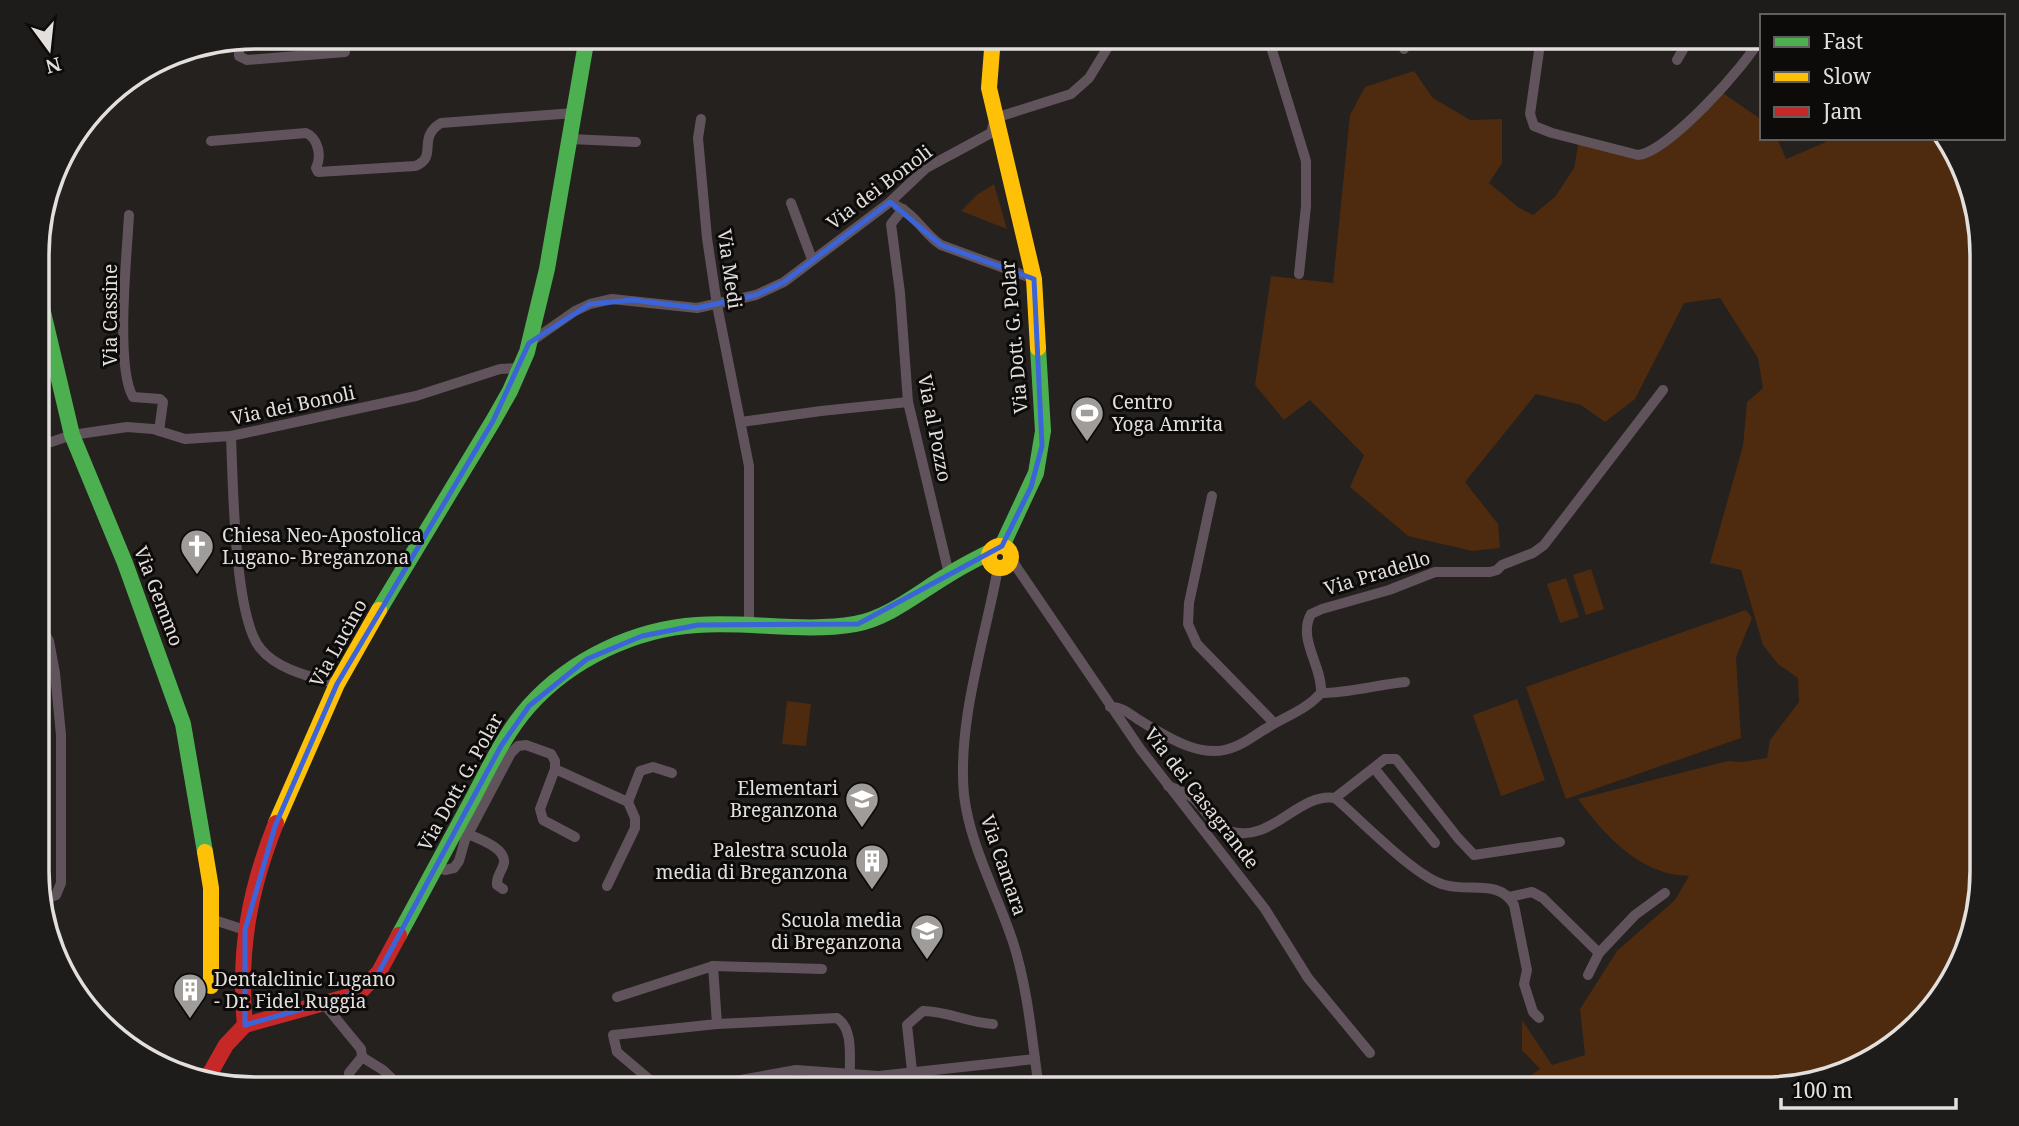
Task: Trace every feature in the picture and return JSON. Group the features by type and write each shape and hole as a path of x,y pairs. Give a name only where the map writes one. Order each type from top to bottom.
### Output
{"street":[{"name":"Via Lucino","path":"245,1025 245,930 252,894 275,826 337,684 365,632 510,391 529,343 547,269 585,49"},
{"name":"Via Dott. G. Polar","path":"245,1025 324,1004 363,989 379,972 501,746 529,706 554,682 587,659 630,639 661,630 698,625 819,628 858,624 909,600 949,574 1000,556 1031,487 1042,446 1042,387 1034,279 988,81 992,49"},
{"path":"995,118 1072,94 1089,78 1107,49"},
{"path":"1272,49 1306,162 1306,206 1299,274"},
{"path":"1540,49 1531,104 1530,118 1534,127 1638,155 1653,151 1661,145 1720,91 1754,49"},
{"path":"1677,60 1683,49"},
{"path":"238,50 239,56 247,60 345,52"},
{"path":"211,141 306,133 314,137 316,142 318,172 415,166 423,163 428,155 428,136 432,129 441,123 574,113"},
{"name":"Via dei Bonoli","path":"529,343 575,311 590,304 612,299 697,308 756,295 784,282 890,202 926,168 991,133 995,118"},
{"name":"Via Medi","path":"701,119 698,138 701,183 717,305 749,466 750,627"},
{"path":"570,139 636,142"},
{"path":"890,202 903,209 929,236 942,245 1034,279"},
{"name":"Via dei Bonoli","path":"791,203 812,259"},
{"name":"Via al Pozzo","path":"903,209 891,224 908,402 949,574"},
{"name":"Via Cassine","path":"129,215 124,334 127,379 133,397 160,399 163,402 159,431"},
{"name":"Via Gemmo","path":"49,340 72,435 125,563 183,724 211,888 211,986"},
{"name":"Via dei Bonoli","path":"49,442 72,435 127,427 159,431 185,439 231,436 416,396 500,369 519,368"},
{"name":"Via Pradello","path":"1321,693 1321,677 1306,631 1311,614 1435,572 1497,570 1502,565 1539,550 1663,390"},
{"path":"741,422 908,402"},
{"path":"231,436 238,553 247,622 252,636 260,649 271,659 309,676 337,684"},
{"path":"1212,496 1187,614 1191,634 1274,723"},
{"name":"Via dei Casagrande","path":"1000,556 1168,786 1241,876 1308,978 1370,1053"},
{"name":"Via Camara","path":"1000,556 963,750 964,796 972,832 1013,944 1024,991 1038,1077"},
{"path":"49,646 55,673 61,735 63,794 61,883 56,895 51,897"},
{"path":"1110,707 1117,707 1178,741 1200,750 1227,750 1306,708 1321,693 1340,693 1405,682"},
{"path":"437,867 445,870 454,868 468,834 511,754 518,746 526,744 551,754 555,761 555,769 540,809 543,820 575,836"},
{"path":"1335,798 1385,760 1396,759 1474,855 1560,842"},
{"path":"628,802 640,771 653,767 672,774"},
{"path":"1374,768 1435,843"},
{"path":"555,769 628,802 635,818 635,828 607,886"},
{"path":"1168,786 1181,790 1194,799 1210,818 1228,831 1245,833 1264,829 1290,816 1306,802 1326,796 1335,798 1422,874 1445,886 1500,890 1514,905 1527,970 1524,984 1533,1012 1539,1018"},
{"path":"468,834 499,850 504,857 504,864 496,878 497,885 503,889"},
{"path":"1509,897 1532,892 1543,898 1599,953"},
{"path":"1588,975 1599,953 1635,915 1665,893"},
{"path":"211,919 245,930"},
{"path":"713,965 718,1024"},
{"path":"617,997 713,965 821,969"},
{"path":"324,1004 361,1048 362,1057 349,1073 350,1077"},
{"path":"912,1077 907,1025 923,1011 935,1011 978,1023 993,1024"},
{"path":"646,1077 617,1052 613,1035 718,1024 837,1018 845,1023 848,1032 850,1075"},
{"path":"211,1072 226,1045 245,1025"},
{"path":"362,1057 390,1077"},
{"path":"757,1077 796,1070 879,1076 1035,1059"}],"highlighted area":[{"path":"890,202 941,245 1034,279 1042,446 1031,487 1002,546 858,624 698,625 642,636 587,659 529,706 501,746 379,972 346,997 245,1025 245,930 275,826 337,684 493,421 529,343 590,304 633,300 697,308 756,295 784,282"}],"shaded area":[{"path":"1414,71 1433,98 1470,120 1502,119 1502,163 1489,183 1518,207 1533,215 1555,197 1574,168 1579,140 1645,154 1720,91 1760,119 1760,140 1778,140 1786,159 1826,140 1935,140 1949,164 1966,214 1970,241 1970,885 1959,937 1935,986 1900,1026 1855,1056 1805,1073 1778,1077 1528,1077 1540,1069 1522,1050 1522,1020 1552,1065 1585,1055 1580,1009 1617,951 1675,900 1689,876 1670,874 1653,868 1628,853 1616,844 1578,799 1728,761 1743,762 1767,758 1770,740 1799,702 1798,678 1778,664 1763,645 1741,570 1710,563 1743,446 1747,402 1763,388 1758,358 1720,298 1684,303 1635,399 1605,422 1581,405 1536,394 1465,482 1498,524 1500,548 1472,551 1408,536 1350,487 1364,455 1310,400 1284,420 1255,385 1271,276 1333,283 1350,115 1365,87"},
{"path":"994,184 1007,229 961,211 978,194"},
{"path":"1591,569 1604,609 1586,615 1573,575"},
{"path":"1566,578 1579,617 1560,623 1547,584"},
{"path":"1746,610 1752,618 1736,657 1741,738 1566,799 1526,687"},
{"path":"1517,699 1545,780 1501,796 1473,715"},
{"path":"787,701 811,704 806,746 782,744"}],"traffic: fast":[{"path":"379,610 493,421 527,352 547,269 585,49"},
{"path":"49,337 72,435 125,563 183,724 205,852"},
{"path":"1002,546 1036,473 1043,431 1038,348"},
{"path":"399,935 512,728 546,689 584,661 628,640 674,628 717,624 816,627 868,621 892,610 990,552"}],"traffic: slow":[{"path":"992,49 989,88 1034,279 1038,348"},
{"path":"1000,546 1008,549 1011,557 1008,565 1000,568 992,565 989,557 992,549 1000,546"},
{"path":"276,823 337,684 379,610"},
{"path":"205,852 211,888 211,986"}],"traffic: jam":[{"path":"245,1025 243,972 248,922 259,873 276,823"},
{"path":"211,1072 226,1045 245,1025 346,997 363,989 379,972 399,935"}],"place":[{"name":"Centro Yoga Amrita","path":"1087,443"},
{"name":"Chiesa Neo-Apostolica Lugano- Breganzona","path":"197,576"},
{"name":"Elementari Breganzona","path":"862,829"},
{"name":"Palestra scuola media di Breganzona","path":"872,891"},
{"name":"Scuola media di Breganzona","path":"927,961"},
{"name":"Dentalclinic Lugano - Dr. Fidel Ruggia","path":"190,1020"}]}
